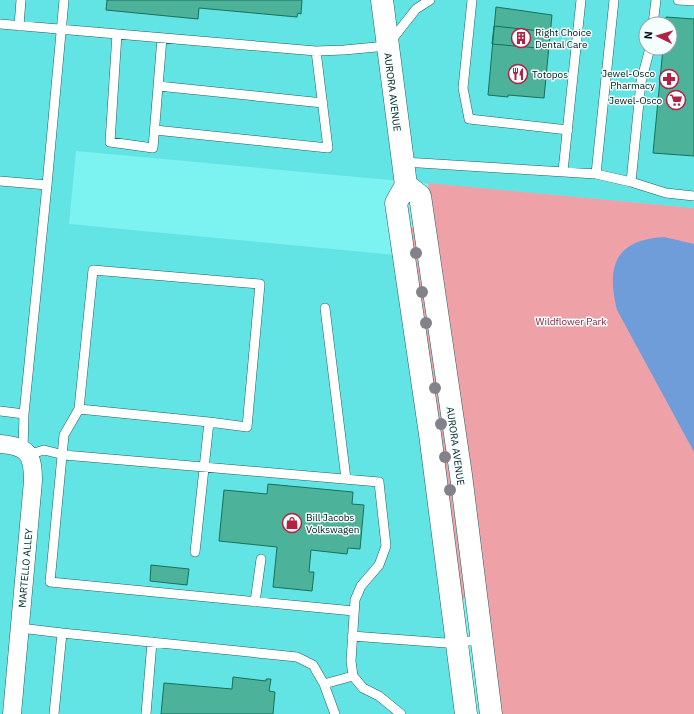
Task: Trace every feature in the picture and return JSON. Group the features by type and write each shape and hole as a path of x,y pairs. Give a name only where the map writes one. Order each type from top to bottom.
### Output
{"main road":[{"name":"AURORA AVENUE","path":"382,0 406,185 420,196 461,475 491,714"},
{"path":"406,185 396,203 430,434 466,714"}],"street":[{"path":"0,444 14,445 25,452"},
{"name":"MARTELLO ALLEY","path":"12,714 33,481 33,463 25,452"}],"lane":[{"path":"19,26 21,0"},
{"path":"64,0 24,414 25,452 44,450 64,455 379,482 386,546 379,566 361,586 355,600 351,661 353,676 363,688 379,696 401,714"},
{"path":"0,24 316,51 387,46 416,9 430,0"},
{"path":"472,0 463,88 469,120 568,130"},
{"path":"563,172 581,0"},
{"path":"596,174 614,0"},
{"path":"654,16 656,0"},
{"path":"678,0 694,2"},
{"path":"118,34 110,142 153,148 162,38"},
{"path":"155,130 328,148 316,51"},
{"path":"631,182 642,82 648,56"},
{"path":"158,86 323,103"},
{"path":"402,162 596,174 631,182 666,193 694,196"},
{"path":"0,181 47,185"},
{"path":"79,409 247,427 260,284 94,270 79,409 64,435 64,455 50,582 354,611"},
{"path":"325,308 346,479"},
{"path":"0,411 24,414"},
{"path":"195,552 209,422"},
{"path":"255,602 261,559"},
{"path":"20,628 297,657 313,665 324,684 335,714"},
{"path":"54,714 62,633"},
{"path":"352,636 446,643 482,640"},
{"path":"146,714 152,642"},
{"path":"324,684 353,676"}],"shaded area":[{"path":"0,0 694,0 694,208 76,151 69,224 395,255 456,714 0,714"},
{"path":"664,237 694,244 694,452 617,310 614,294 614,268 618,258 625,250 634,243 647,239"}],"green space":[{"name":"Wildflower Park","path":"428,183 694,208 694,714 500,714"},
{"path":"415,227 467,598 461,600 409,228"}],"building":[{"path":"107,0 302,0 301,14 298,13 297,17 199,8 198,19 106,10"},
{"path":"496,7 552,15 544,98 488,95"},
{"name":"Jewel-Osco","path":"678,18 694,19 694,156 653,153 662,56 678,56"},
{"name":"Right Choice Dental Care","path":"494,26 550,32 549,49 492,44"},
{"name":"Bill Jacobs Volkswagen","path":"268,484 353,492 352,504 364,505 360,549 348,548 347,554 311,550 309,572 314,572 312,591 273,587 277,547 219,541 224,490 267,494"},
{"path":"151,565 189,569 187,585 150,581"},
{"path":"233,677 266,681 266,679 271,679 269,691 275,692 273,714 161,714 164,683 232,689"}],"place":[{"name":"Right Choice Dental Care","path":"521,38"},
{"name":"Totopos","path":"518,74"},
{"name":"Jewel-Osco Pharmacy","path":"669,79"},
{"name":"Jewel-Osco","path":"676,100"},
{"name":"Bill Jacobs Volkswagen","path":"292,523"}]}
